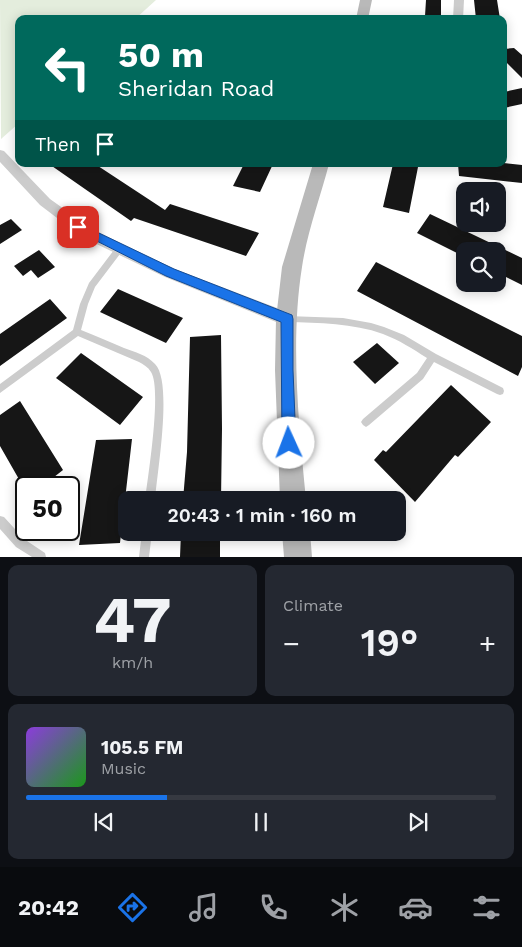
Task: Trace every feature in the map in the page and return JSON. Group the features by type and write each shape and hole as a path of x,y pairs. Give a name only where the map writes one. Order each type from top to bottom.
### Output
{"main road":[{"path":"363,15 366,0"},
{"path":"292,491 286,370 287,319 292,267 320,167"},
{"path":"297,541 298,557"}],"street":[{"path":"458,15 459,0"},
{"path":"0,154 45,202 87,233 170,272 287,319"}],"lane":[{"path":"0,389 77,332 84,304 92,285 120,248"},
{"path":"287,319 333,321 370,326 397,336 500,391"},
{"path":"77,332 142,359 152,365 156,373 159,395 151,491"},
{"path":"366,422 420,376 434,357"},
{"path":"0,521 20,543 41,557"},
{"path":"144,557 146,541"}],"green space":[{"path":"0,0 156,0 139,15 15,15 15,127 1,139"}],"building":[{"path":"426,0 441,0 441,15 425,15"},
{"path":"474,0 497,0 499,15 476,15"},
{"path":"514,48 522,55 522,78 507,63 507,49"},
{"path":"522,88 522,104 507,107 507,91"},
{"path":"507,163 522,165 522,183 459,176 458,167 507,167"},
{"path":"53,167 100,167 165,210 170,204 259,233 246,256 134,218 131,221"},
{"path":"242,167 272,167 260,192 233,186"},
{"path":"392,167 418,167 409,213 383,207"},
{"path":"430,214 456,226 456,232 468,232 489,242 456,242 456,252 417,233"},
{"path":"11,219 22,230 0,244 0,225"},
{"path":"39,250 55,267 38,278 31,270 23,276 14,266"},
{"path":"506,250 522,258 522,285 506,277"},
{"path":"376,262 522,336 522,367 518,376 357,291"},
{"path":"118,289 183,318 166,343 100,312"},
{"path":"50,299 67,318 0,366 0,334"},
{"path":"221,335 221,491 184,491 187,452 190,337"},
{"path":"377,343 399,363 375,384 353,362"},
{"path":"81,353 143,397 120,425 56,378"},
{"path":"451,385 491,422 458,457 455,455 415,502 374,460 383,450 386,452"},
{"path":"20,401 63,470 55,476 17,476 0,446 0,415"},
{"path":"132,439 126,491 118,491 118,541 120,541 120,543 79,545 80,541 96,440"},
{"path":"181,541 220,541 220,557 180,557"}],"route":[{"path":"78,227 170,272 287,319 286,370 289,443"}]}
